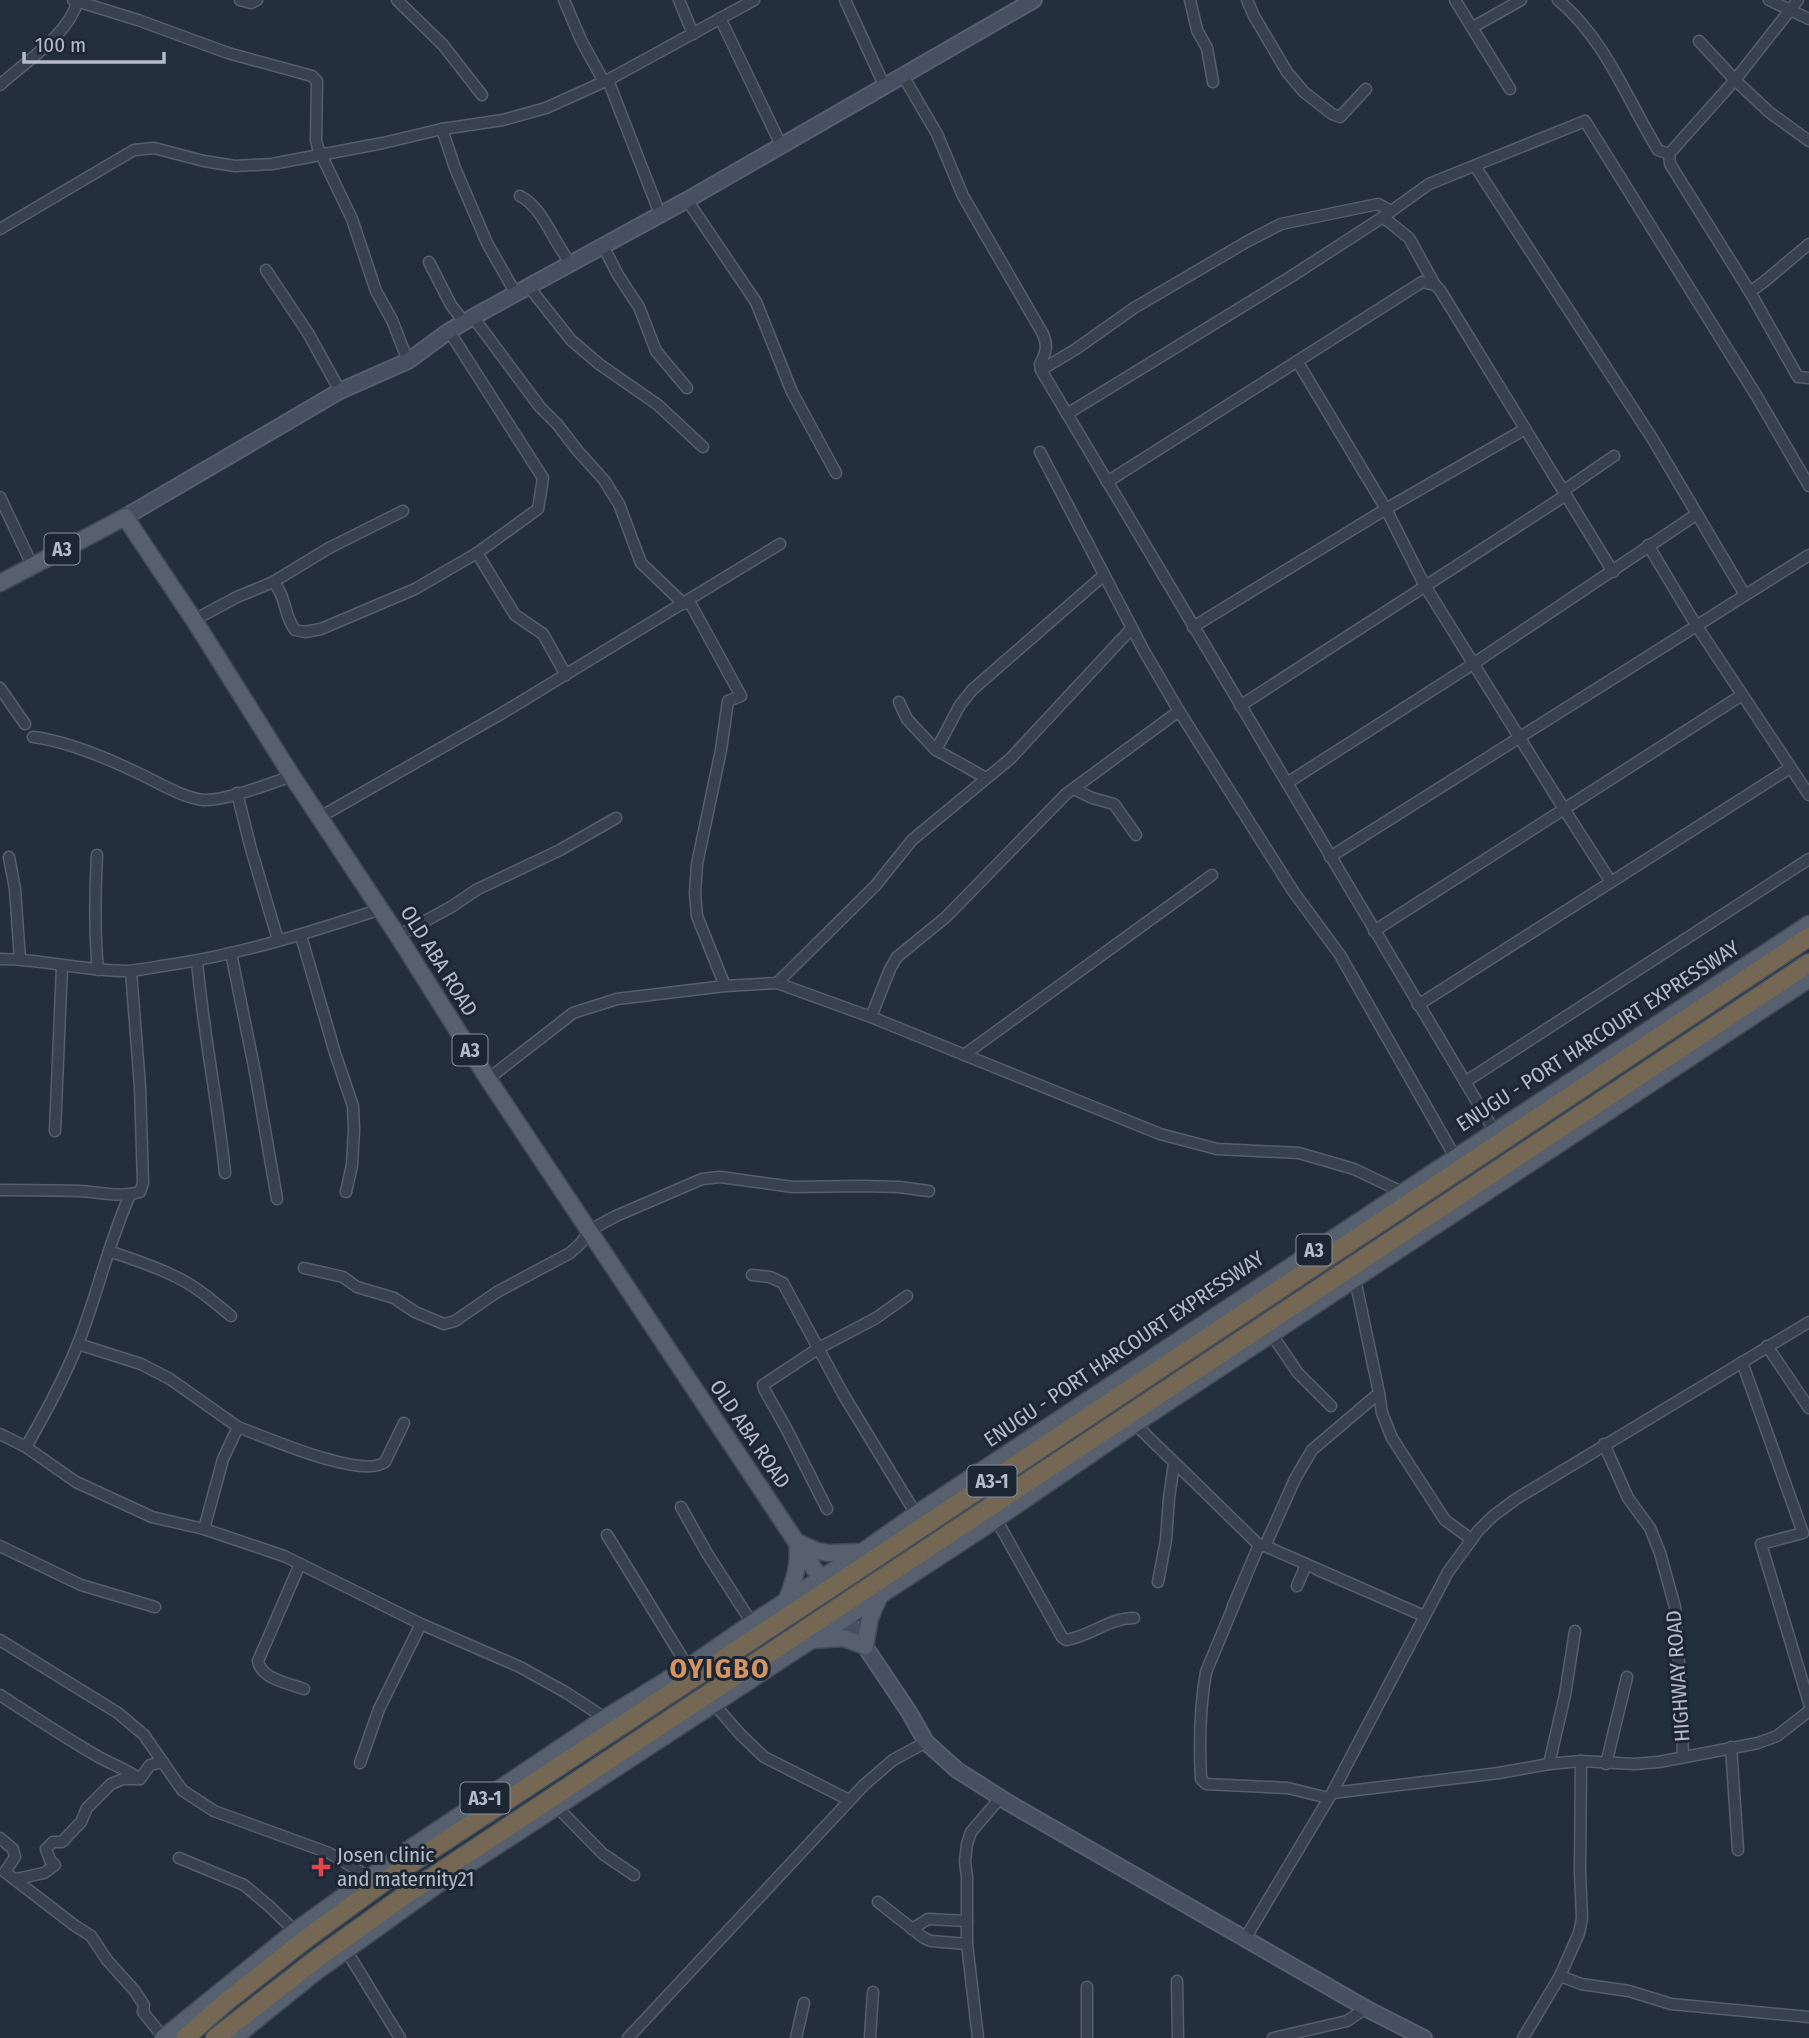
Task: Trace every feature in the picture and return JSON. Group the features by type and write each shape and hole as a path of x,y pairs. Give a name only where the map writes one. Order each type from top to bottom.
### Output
{"highway":[{"name":"ENUGU - PORT HARCOURT EXPRESSWAY","path":"185,2038 306,1939 461,1823 828,1590 1809,937"},
{"name":"A3-1","path":"215,2038 320,1956 405,1895 1809,963"},
{"path":"1707,1005 1719,1023"}],"main road":[{"name":"A3","path":"0,583 125,517"},
{"name":"OLD ABA ROAD","path":"125,517 381,909 488,1079 821,1579"},
{"name":"ENUGU - PORT HARCOURT EXPRESSWAY","path":"163,2038 295,1931 369,1877 461,1823 605,1718 688,1667 1809,924"},
{"name":"A3","path":"846,1618 1809,979"},
{"path":"797,1542 829,1553 862,1552"},
{"path":"786,1602 798,1570 797,1542"},
{"path":"811,1641 843,1638 866,1646 870,1618 880,1595"},
{"name":"A3-1","path":"237,2037 346,1950 437,1885 846,1618"}],"street":[{"path":"240,0 251,3 257,0"},
{"path":"397,0 443,45 482,95"},
{"path":"564,0 581,40 606,81 660,214"},
{"path":"679,0 693,34"},
{"path":"0,229 134,150 153,148 235,166 272,164 442,129 503,120 546,108 606,81 754,0"},
{"path":"845,0 884,85"},
{"path":"125,517 340,391 408,361 468,320 687,200 1034,0"},
{"path":"1190,0 1198,30 1207,48 1213,82"},
{"path":"1247,0 1286,72 1304,92 1332,114 1340,117 1366,89"},
{"path":"1455,0 1510,89"},
{"path":"1473,27 1521,0"},
{"path":"1558,0 1574,14 1601,47 1658,150 1669,154"},
{"path":"1769,0 1809,19"},
{"path":"1798,0 1735,80 1669,154 1670,164 1750,292 1798,377 1809,378"},
{"path":"0,85 54,38 74,14 76,1 228,53 312,76 317,82 316,140 352,219 376,290 392,320 408,361"},
{"path":"720,18 781,145"},
{"path":"1699,41 1769,112 1809,141"},
{"path":"902,74 937,134 963,196 1044,334 1047,343 1040,364 1041,370 1495,1132"},
{"path":"1067,414 1292,276 1429,184 1585,121 1756,395 1809,486"},
{"path":"442,129 455,168 487,243 523,291 571,340 599,364 658,405 703,447"},
{"path":"1475,166 1651,438 1745,595"},
{"path":"520,196 527,199 538,212 570,262"},
{"path":"687,200 756,302 793,392 836,473"},
{"path":"1041,370 1134,308 1281,224 1378,204 1409,238 1435,285 1613,572"},
{"path":"1750,292 1809,244"},
{"path":"603,246 639,307 656,351 687,388"},
{"path":"429,262 452,305 468,320 604,480 619,504 641,563 687,602 741,696 728,701 721,750 697,864 695,893 697,916 726,986"},
{"path":"266,270 308,333 340,391"},
{"path":"1107,482 1422,282 1435,285"},
{"path":"273,582 279,588 291,626 295,630 313,631 415,589 477,553 538,509 542,478 449,331"},
{"path":"1297,361 1386,509 1425,586 1611,882"},
{"path":"1194,627 1386,509 1525,429"},
{"path":"1040,452 1132,628 1179,711 1293,891 1340,955 1455,1157"},
{"path":"1240,706 1425,586 1564,493 1614,456"},
{"path":"0,497 32,565"},
{"path":"194,620 273,582 329,548 403,511"},
{"path":"1287,783 1473,664 1697,514"},
{"path":"320,817 499,715 780,544"},
{"path":"1648,545 1696,625 1809,795"},
{"path":"477,553 515,615 543,634 565,675"},
{"path":"1331,857 1809,555"},
{"path":"936,750 960,705 972,690 1104,575"},
{"path":"777,983 876,884 912,839 1025,744 1132,628"},
{"path":"0,688 25,724"},
{"path":"1374,931 1742,695"},
{"path":"899,702 907,719 936,750 986,779"},
{"path":"871,1017 897,957 946,917 1066,794 1179,711"},
{"path":"33,737 70,745 191,797 205,800 292,776"},
{"path":"1418,1005 1790,768"},
{"path":"1074,789 1114,804 1136,835"},
{"path":"237,793 278,940"},
{"path":"398,936 476,890 561,850 616,818"},
{"path":"97,855 95,946 98,970"},
{"path":"9,856 15,889 20,959"},
{"path":"1465,1082 1809,859"},
{"path":"964,1055 1212,875"},
{"path":"0,960 20,959 98,970 131,971 197,961 301,936 381,909"},
{"path":"301,936 335,1053 354,1106 352,1165 346,1192"},
{"path":"231,953 277,1199"},
{"path":"197,961 225,1173"},
{"path":"55,1131 62,966"},
{"path":"0,1190 131,1195 140,1192 143,1184 140,1087 131,971"},
{"path":"488,1079 573,1013 617,999 777,983 871,1017 1160,1134 1217,1149 1299,1153 1354,1169 1402,1192"},
{"path":"304,1268 343,1277 357,1287 394,1298 415,1312 444,1324 456,1321 497,1292 570,1253 590,1230 702,1179 719,1177 793,1187 875,1186 929,1191"},
{"path":"26,1447 54,1398 78,1344 119,1220 131,1195"},
{"path":"109,1251 179,1279 199,1290 231,1316"},
{"path":"752,1275 770,1277 783,1283 850,1405 916,1514"},
{"path":"1355,1279 1382,1413 1392,1438 1445,1520 1471,1539"},
{"path":"827,1509 763,1385 819,1348 876,1318 907,1296"},
{"path":"1246,1937 1330,1795 1448,1572 1471,1539 1493,1516 1516,1499 1809,1322"},
{"path":"1272,1335 1298,1373 1331,1406"},
{"path":"78,1344 141,1364 170,1379 238,1427 309,1453 362,1467 379,1466 385,1462 404,1423"},
{"path":"1767,1346 1809,1408"},
{"path":"1742,1362 1803,1533 1761,1544 1809,1703"},
{"path":"1378,1393 1312,1450 1233,1606 1206,1672 1200,1758 1201,1779 1206,1784 1289,1788 1330,1795 1549,1764 1581,1761 1634,1764 1758,1743 1777,1736 1809,1711"},
{"path":"1135,1424 1262,1546 1424,1616"},
{"path":"204,1529 223,1459 238,1427"},
{"path":"0,1434 26,1447 76,1482 152,1517 204,1529 284,1556 421,1624 520,1667 605,1718"},
{"name":"HIGHWAY ROAD","path":"1604,1444 1628,1499 1650,1528 1675,1607 1683,1757"},
{"path":"1158,1583 1166,1540 1168,1498 1174,1464"},
{"path":"681,1507 752,1623"},
{"path":"996,1519 1066,1640 1074,1639 1112,1621 1134,1618"},
{"path":"607,1535 688,1667"},
{"path":"0,1546 81,1585 155,1607"},
{"path":"300,1564 258,1661 259,1668 267,1675 304,1689"},
{"path":"1297,1586 1306,1565"},
{"path":"846,1618 926,1742 957,1770 1366,2008 1424,2038"},
{"path":"360,1763 379,1709 421,1624"},
{"path":"1549,1764 1565,1695 1575,1631"},
{"path":"0,1640 118,1713 144,1735 182,1790 214,1811 329,1853 369,1877"},
{"path":"1606,1764 1627,1677"},
{"path":"0,1695 77,1745 140,1779"},
{"path":"714,1704 764,1757 849,1800"},
{"path":"628,2038 864,1784 893,1760 926,1742"},
{"path":"1731,1747 1738,1850"},
{"path":"1523,2038 1560,1976 1579,1933 1582,1918 1581,1761"},
{"path":"140,1779 150,1765 163,1762"},
{"path":"16,1879 44,1873 55,1866 46,1849 53,1842 62,1842 81,1822 87,1808 111,1784 123,1779 140,1779"},
{"path":"978,2038 967,1944 965,1861 971,1832 1000,1797"},
{"path":"557,1807 603,1854 634,1875"},
{"path":"0,1838 13,1849 15,1857 5,1872 91,1936 107,1960 134,1990 144,2005 143,2012 163,2038"},
{"path":"179,1858 244,1885 295,1931"},
{"path":"878,1902 931,1941 967,1944"},
{"path":"912,1929 928,1919 967,1921"},
{"path":"346,1950 400,2038"},
{"path":"1560,1976 1581,1984 1629,1991 1671,2004 1809,2017"},
{"path":"1177,1981 1178,2038"},
{"path":"1087,1987 1087,2038"},
{"path":"870,2038 873,1992"},
{"path":"796,2038 804,2003"},
{"path":"1273,2038 1347,2021 1366,2008"}],"place":[{"name":"Josen clinic and maternity21","path":"321,1867"}],"district":[{"name":"OYIGBO","path":"720,1668"}]}
